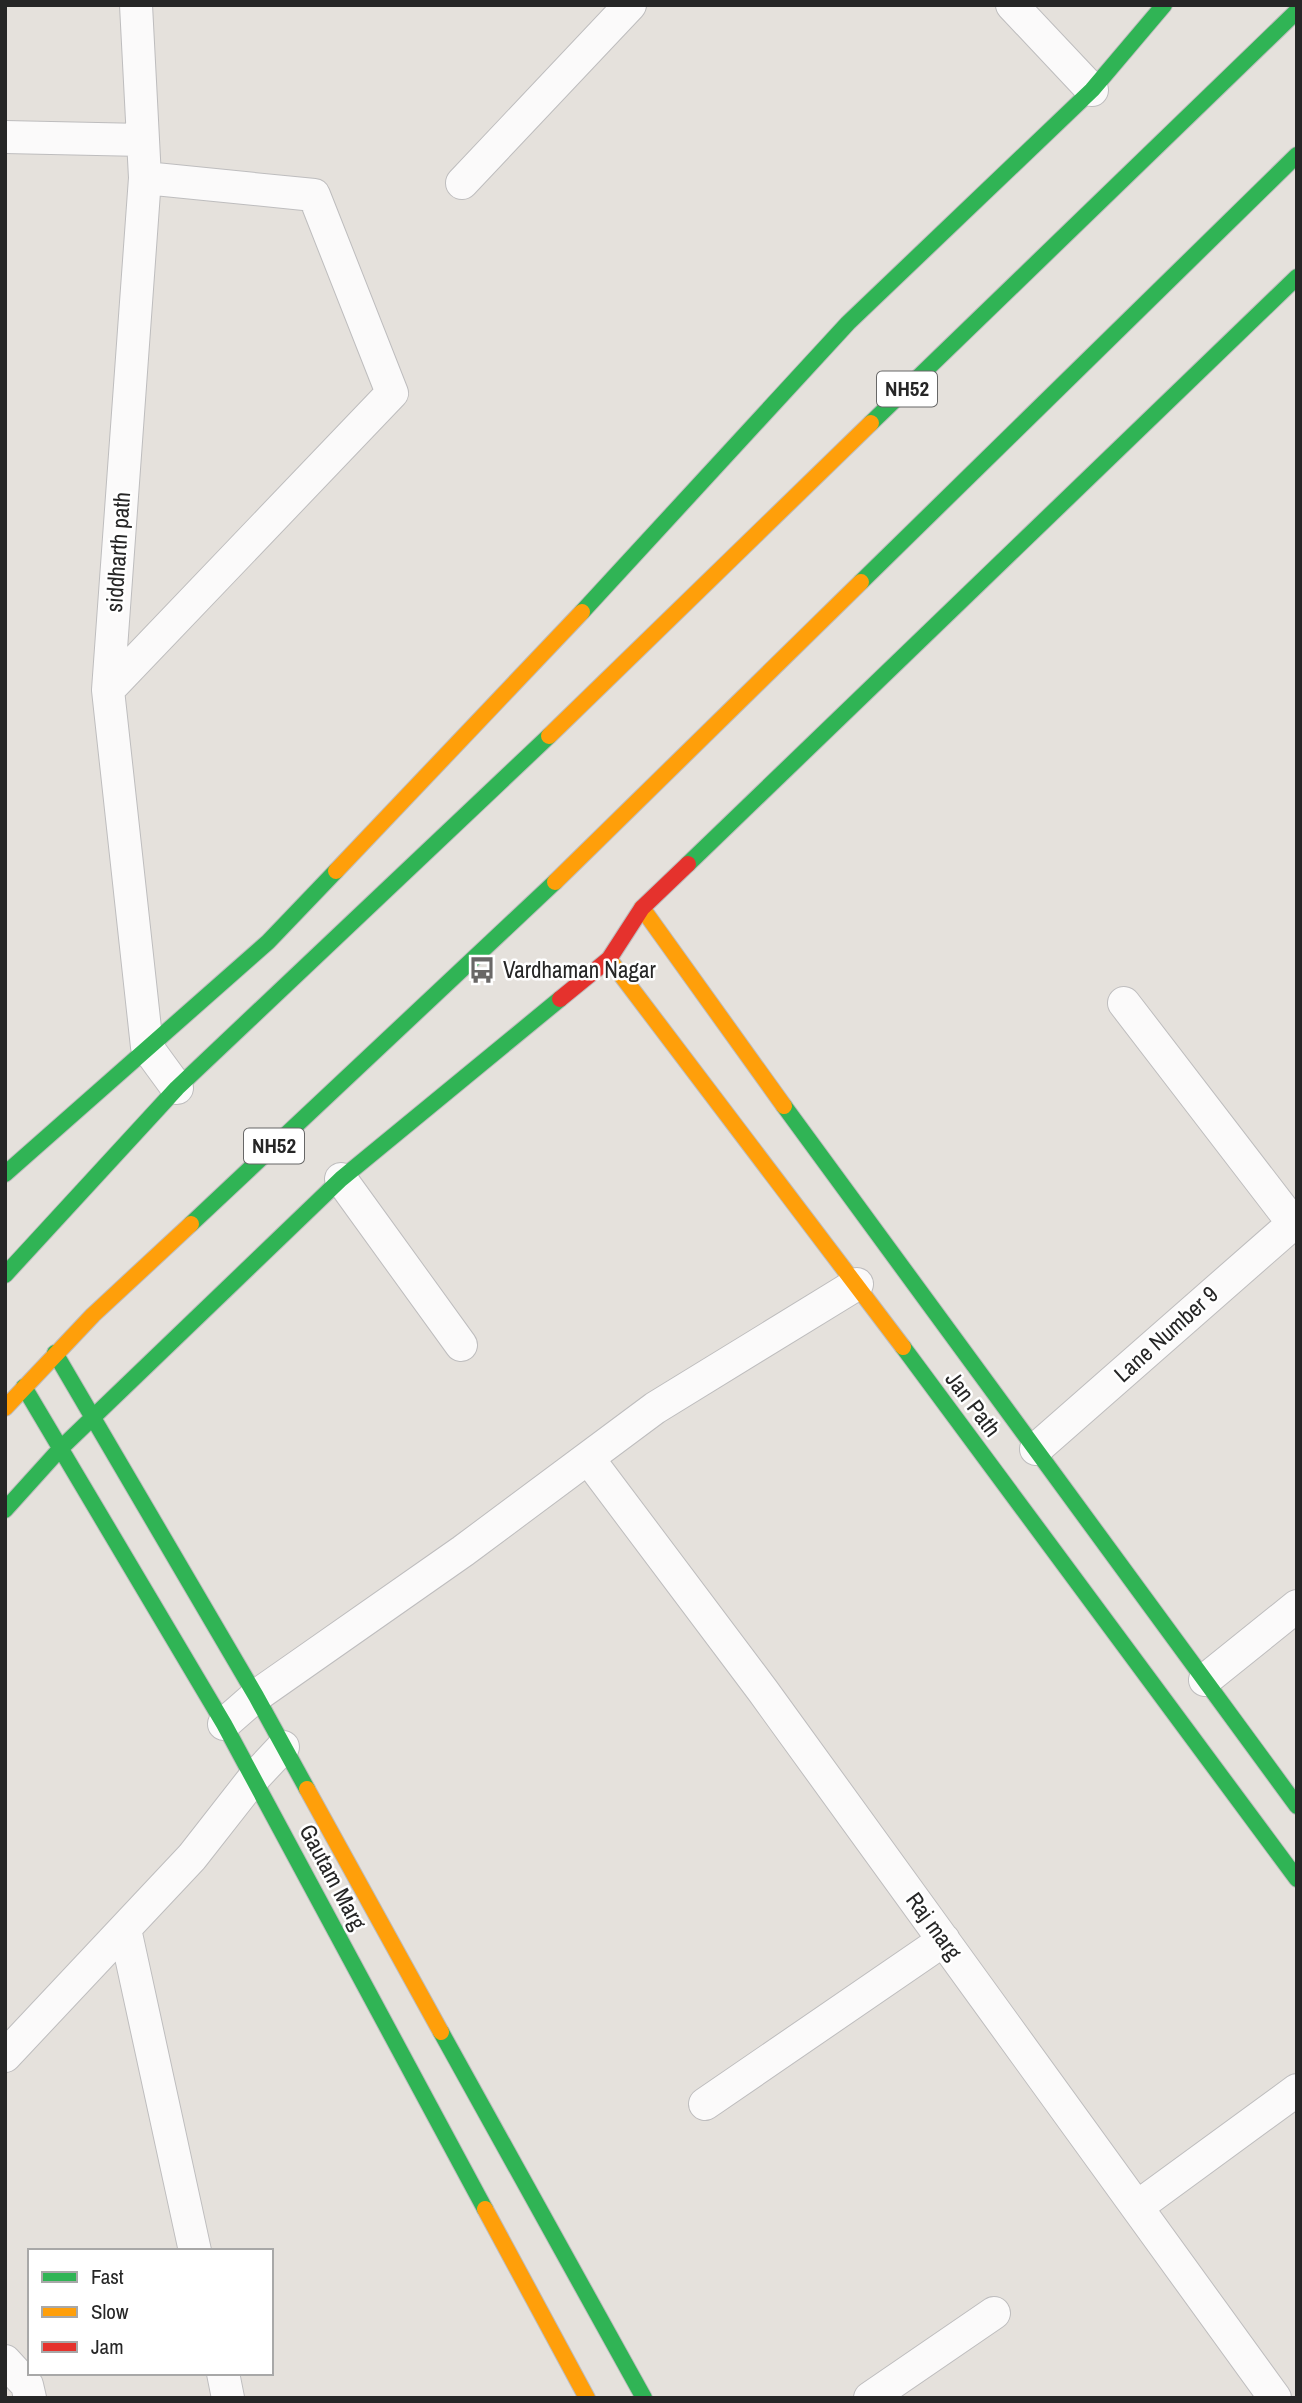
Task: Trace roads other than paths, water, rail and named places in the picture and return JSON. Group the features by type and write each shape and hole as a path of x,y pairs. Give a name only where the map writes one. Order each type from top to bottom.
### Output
{"main road":[{"path":"5,1174 268,942 518,681 848,323 1092,90 1164,5"},
{"name":"NH52","path":"5,1275 177,1088 474,808 1297,11"},
{"name":"NH52","path":"5,1408 55,1353 548,889 1297,155"},
{"path":"5,1510 60,1448 341,1179 609,959 642,908 1297,277"},
{"name":"Jan Path","path":"642,908 1297,1806"},
{"name":"Jan Path","path":"609,959 857,1284 1297,1879"},
{"path":"55,1353 256,1696 644,2398"},
{"name":"Gautam Marg","path":"24,1387 223,1724 587,2398"}],"street":[{"name":"siddharth path","path":"136,5 145,178 108,690 147,1047 177,1088"},
{"path":"463,183 630,5"},
{"path":"1012,5 1092,90"},
{"path":"5,137 143,140"},
{"path":"108,690 392,393 314,195 145,178"},
{"path":"1124,1003 1295,1221"},
{"path":"341,1179 461,1345"},
{"name":"Lane Number 9","path":"1036,1449 1295,1221"},
{"path":"223,1724 256,1696 463,1551 655,1408 857,1284"},
{"name":"Raj marg","path":"588,1458 755,1680 1275,2398"},
{"path":"1205,1680 1297,1606"},
{"path":"5,2056 192,1857 253,1779 283,1747"},
{"path":"125,1929 195,2249"},
{"path":"705,2104 944,1940"},
{"path":"1137,2207 1297,2090"},
{"path":"870,2398 994,2313"},
{"path":"5,2361 27,2385 30,2398"},
{"path":"223,2375 228,2398"}],"place":[{"name":"Vardhaman Nagar","path":"482,970"}]}
